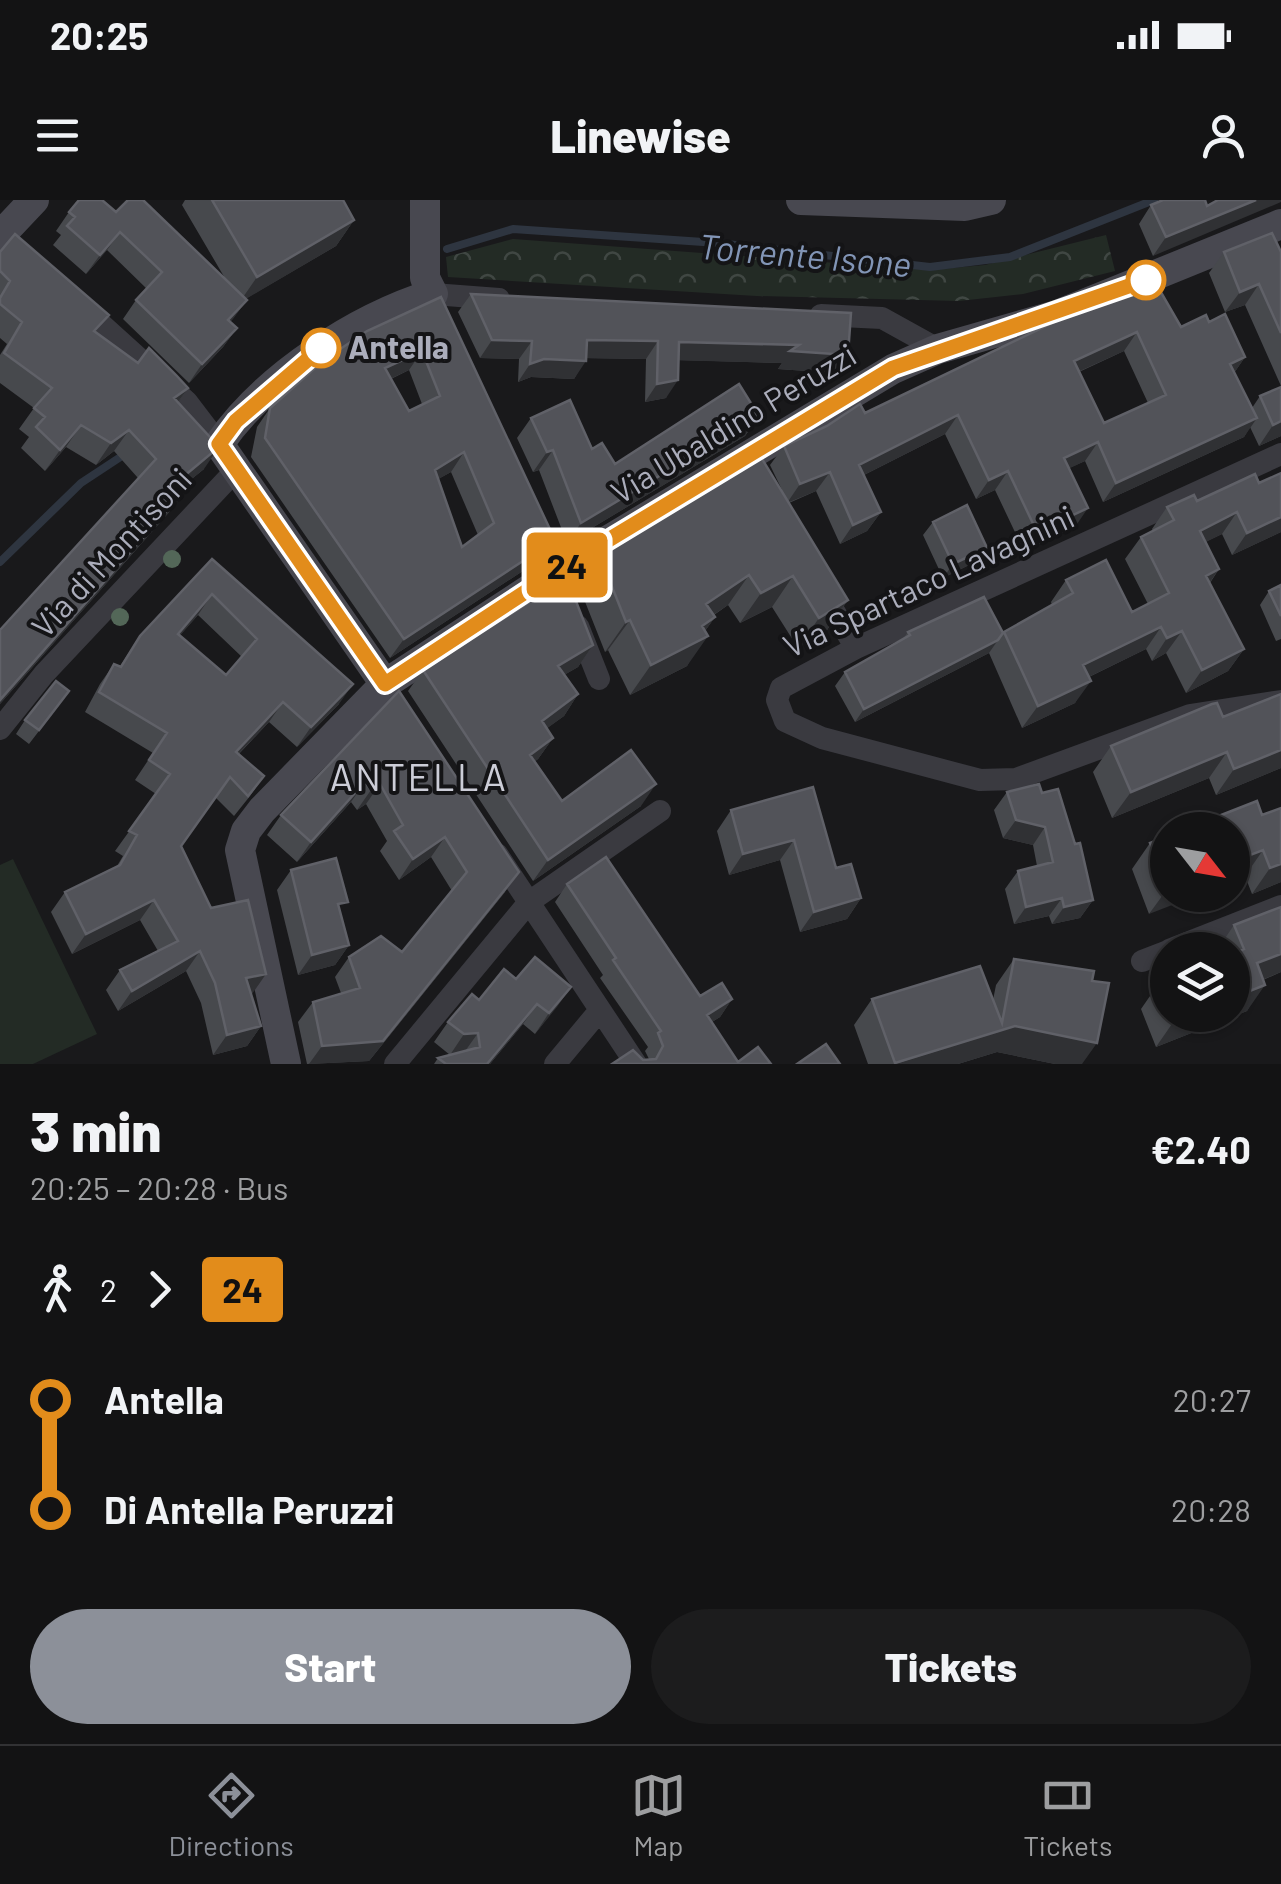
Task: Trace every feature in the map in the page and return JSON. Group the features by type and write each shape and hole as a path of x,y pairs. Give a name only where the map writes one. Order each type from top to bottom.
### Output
{"street":[{"path":"9,244 34,200"},
{"path":"425,200 426,278 450,326"},
{"path":"801,200 973,202"},
{"name":"Via Ubaldino Peruzzi","path":"286,1064 240,850 246,830 262,810 390,692 559,561 748,470 893,368 938,349 1058,315 1280,226"},
{"path":"62,290 182,397 390,692"},
{"path":"227,457 236,421 321,348 384,309 433,294 527,301"},
{"path":"804,314 882,318 938,349"},
{"name":"Via Spartaco Lavagnini","path":"1281,454 856,648 781,688 777,700 785,722 822,738 980,780 1016,779 1190,715 1281,701"},
{"name":"Via di Montisoni","path":"0,730 227,457"},
{"path":"559,561 562,585 599,679"},
{"path":"804,563 856,648"},
{"path":"395,1064 529,902 660,811"},
{"path":"488,840 636,1064"},
{"path":"1214,932 1281,906"},
{"path":"1142,960 1150,957"},
{"path":"555,1064 600,1010"}],"green space":[{"path":"1106,235 1115,271 1023,294 959,301 757,296 448,277 446,257 513,239 931,270 985,265"},
{"path":"13,859 97,1034 33,1064 0,1064 0,865"}],"building":[{"path":"79,200 102,200 116,212 128,200 143,200 247,300 228,320 237,328 202,364 136,300 162,272 120,232 100,255 67,226 75,217 69,212"},
{"path":"212,200 343,200 354,220 257,277"},
{"path":"1163,200 1205,200 1207,206 1218,200 1256,200 1166,237 1151,205"},
{"path":"1272,233 1281,252 1281,333 1259,284 1240,292 1224,252"},
{"path":"15,234 109,315 94,331 138,363 149,348 176,375 188,388 174,398 219,447 177,482 186,489 0,700 0,630 156,459 129,430 111,443 81,425 60,450 36,427 45,417 34,408 52,388 4,353 22,322 0,304 10,281 0,271 0,252"},
{"path":"1155,282 1181,327 1206,315 1209,322 1225,314 1245,357 1230,364 1257,418 1116,483 1098,442 1064,458 1088,508 1037,532 1008,471 989,480 958,415 859,465 881,512 853,525 830,472 800,484 784,446 827,426 860,404 865,413 1056,321","holes":["1137,332 1166,395 1104,423 1074,361"]},
{"path":"471,294 851,313 848,355 790,351 799,345 679,342 678,380 657,384 658,341 587,340 586,361 544,359 530,364 532,341 492,340"},
{"path":"441,297 555,540 404,639 265,438 270,408 324,360 367,331","holes":["422,351 440,396 409,411 385,368","464,452 494,523 462,547 435,470"]},
{"path":"739,384 759,416 581,523 553,450 547,452 531,418 570,400 592,449 602,443 615,464"},
{"path":"1281,387 1281,421 1273,425 1260,396"},
{"path":"759,454 848,600 819,618 793,576 761,593 749,575 706,604 715,617 702,626 708,636 651,665 630,620 626,622 599,554"},
{"path":"1281,473 1281,517 1247,533 1237,512 1200,531 1219,569 1206,576 1244,649 1202,670 1182,631 1167,638 1161,627 1083,665 1091,681 1038,706 1004,632 1073,593 1066,580 1106,560 1132,612 1169,593 1141,537 1174,520 1167,507 1194,495 1197,501 1255,474 1259,483"},
{"path":"967,505 987,548 953,564 933,522"},
{"path":"212,559 353,684 311,727 283,702 236,752 264,776 248,796 230,777 181,846 211,908 248,900 266,974 246,978 261,1026 227,1035 215,983 200,951 132,991 120,970 178,941 154,900 86,934 65,892 120,865 137,835 129,831 170,774 149,760 167,733 99,692 114,664 121,667 140,636","holes":["212,594 257,639 226,675 178,634"]},
{"path":"567,578 593,645 558,666 578,694 542,721 553,738 530,755 562,801 631,750 656,784 548,860 423,670"},
{"path":"1281,585 1281,616 1269,591"},
{"path":"984,597 1003,633 998,640 864,709 845,672 910,635 908,632"},
{"path":"56,681 69,691 39,730 25,720"},
{"path":"399,691 519,872 383,1041 322,1046 313,1002 360,988 349,957 381,936 402,952 467,872 445,837 413,859 394,831 403,825 380,784 371,790 365,782 311,842 281,815"},
{"path":"1281,694 1281,750 1234,769 1227,752 1131,792 1111,746 1212,704 1217,703 1223,717"},
{"path":"1039,784 1042,793 1058,789 1075,844 1080,843 1093,900 1064,907 1062,898 1026,907 1018,871 1053,862 1045,827 1016,820 1007,792"},
{"path":"813,787 836,868 851,864 861,898 814,912 794,840 743,854 731,810"},
{"path":"1257,801 1262,815 1281,808 1281,864 1270,868 1263,850 1250,855 1250,812 1229,812"},
{"path":"606,857 700,996 722,983 732,999 707,1015 738,1062 758,1047 771,1064 612,1064 633,1050 643,1060 656,1059 663,1046 658,1033 661,1031 567,884"},
{"path":"336,858 348,902 338,904 349,945 312,955 291,870"},
{"path":"1281,907 1281,954 1257,963 1265,985 1250,991 1250,932 1237,932 1234,925"},
{"path":"535,957 571,987 549,1013 537,1004 487,1064 446,1064 438,1058 480,1047 478,1033 464,1034 448,1022 472,994 479,1000 504,969 516,979"},
{"path":"1014,959 1094,971 1092,981 1109,983 1097,1043 1015,1026 895,1063 872,999 980,966 1002,1023"},
{"path":"826,1044 840,1064 797,1064"}],"waterway":[{"name":"Torrente Isone","path":"447,249 513,229 718,243 930,267 1010,257 1154,200"},
{"name":"Torrente Isone","path":"0,562 81,483 125,454"}],"bus line":[{"name":"24","path":"321,348 236,421 219,444 385,684 562,568 893,368 938,349 1058,315 1146,280"}],"place":[{"name":"Antella","path":"321,348"}],"district":[{"name":"ANTELLA","path":"419,778"}]}
